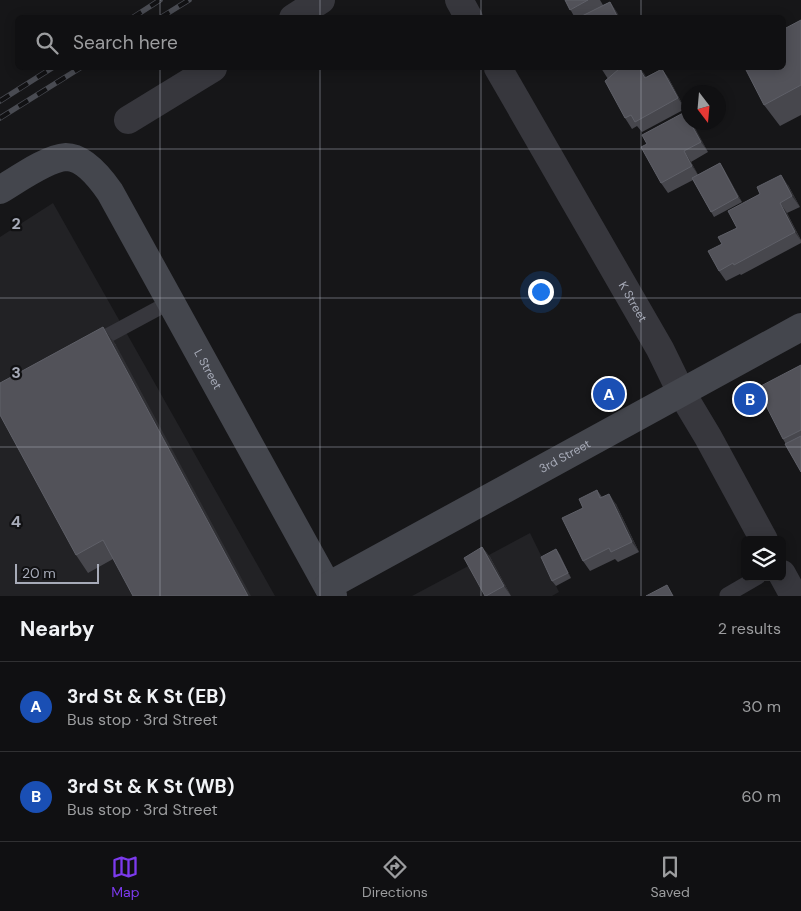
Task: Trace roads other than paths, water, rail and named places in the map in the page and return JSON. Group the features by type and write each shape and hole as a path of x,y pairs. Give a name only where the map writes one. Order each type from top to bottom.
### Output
{"street":[{"path":"298,15 321,0"},
{"path":"459,0 467,15"},
{"path":"128,120 210,70"},
{"name":"K Street","path":"499,70 660,349 681,392 708,437 762,536"},
{"name":"L Street","path":"0,190 40,166 67,157 85,164 101,179 110,192 330,591"},
{"name":"3rd Street","path":"330,591 681,392 801,327"},
{"path":"786,581 794,596"}],"lane":[{"path":"84,348 170,302"},
{"path":"727,595 751,581"}],"railway":[{"path":"137,15 160,0"},
{"path":"165,15 189,0"},
{"path":"0,101 49,70"},
{"path":"0,118 77,70"}],"place":[{"name":"3rd St & K St (EB)","path":"609,394"},
{"name":"3rd St & K St (WB)","path":"750,399"}]}
